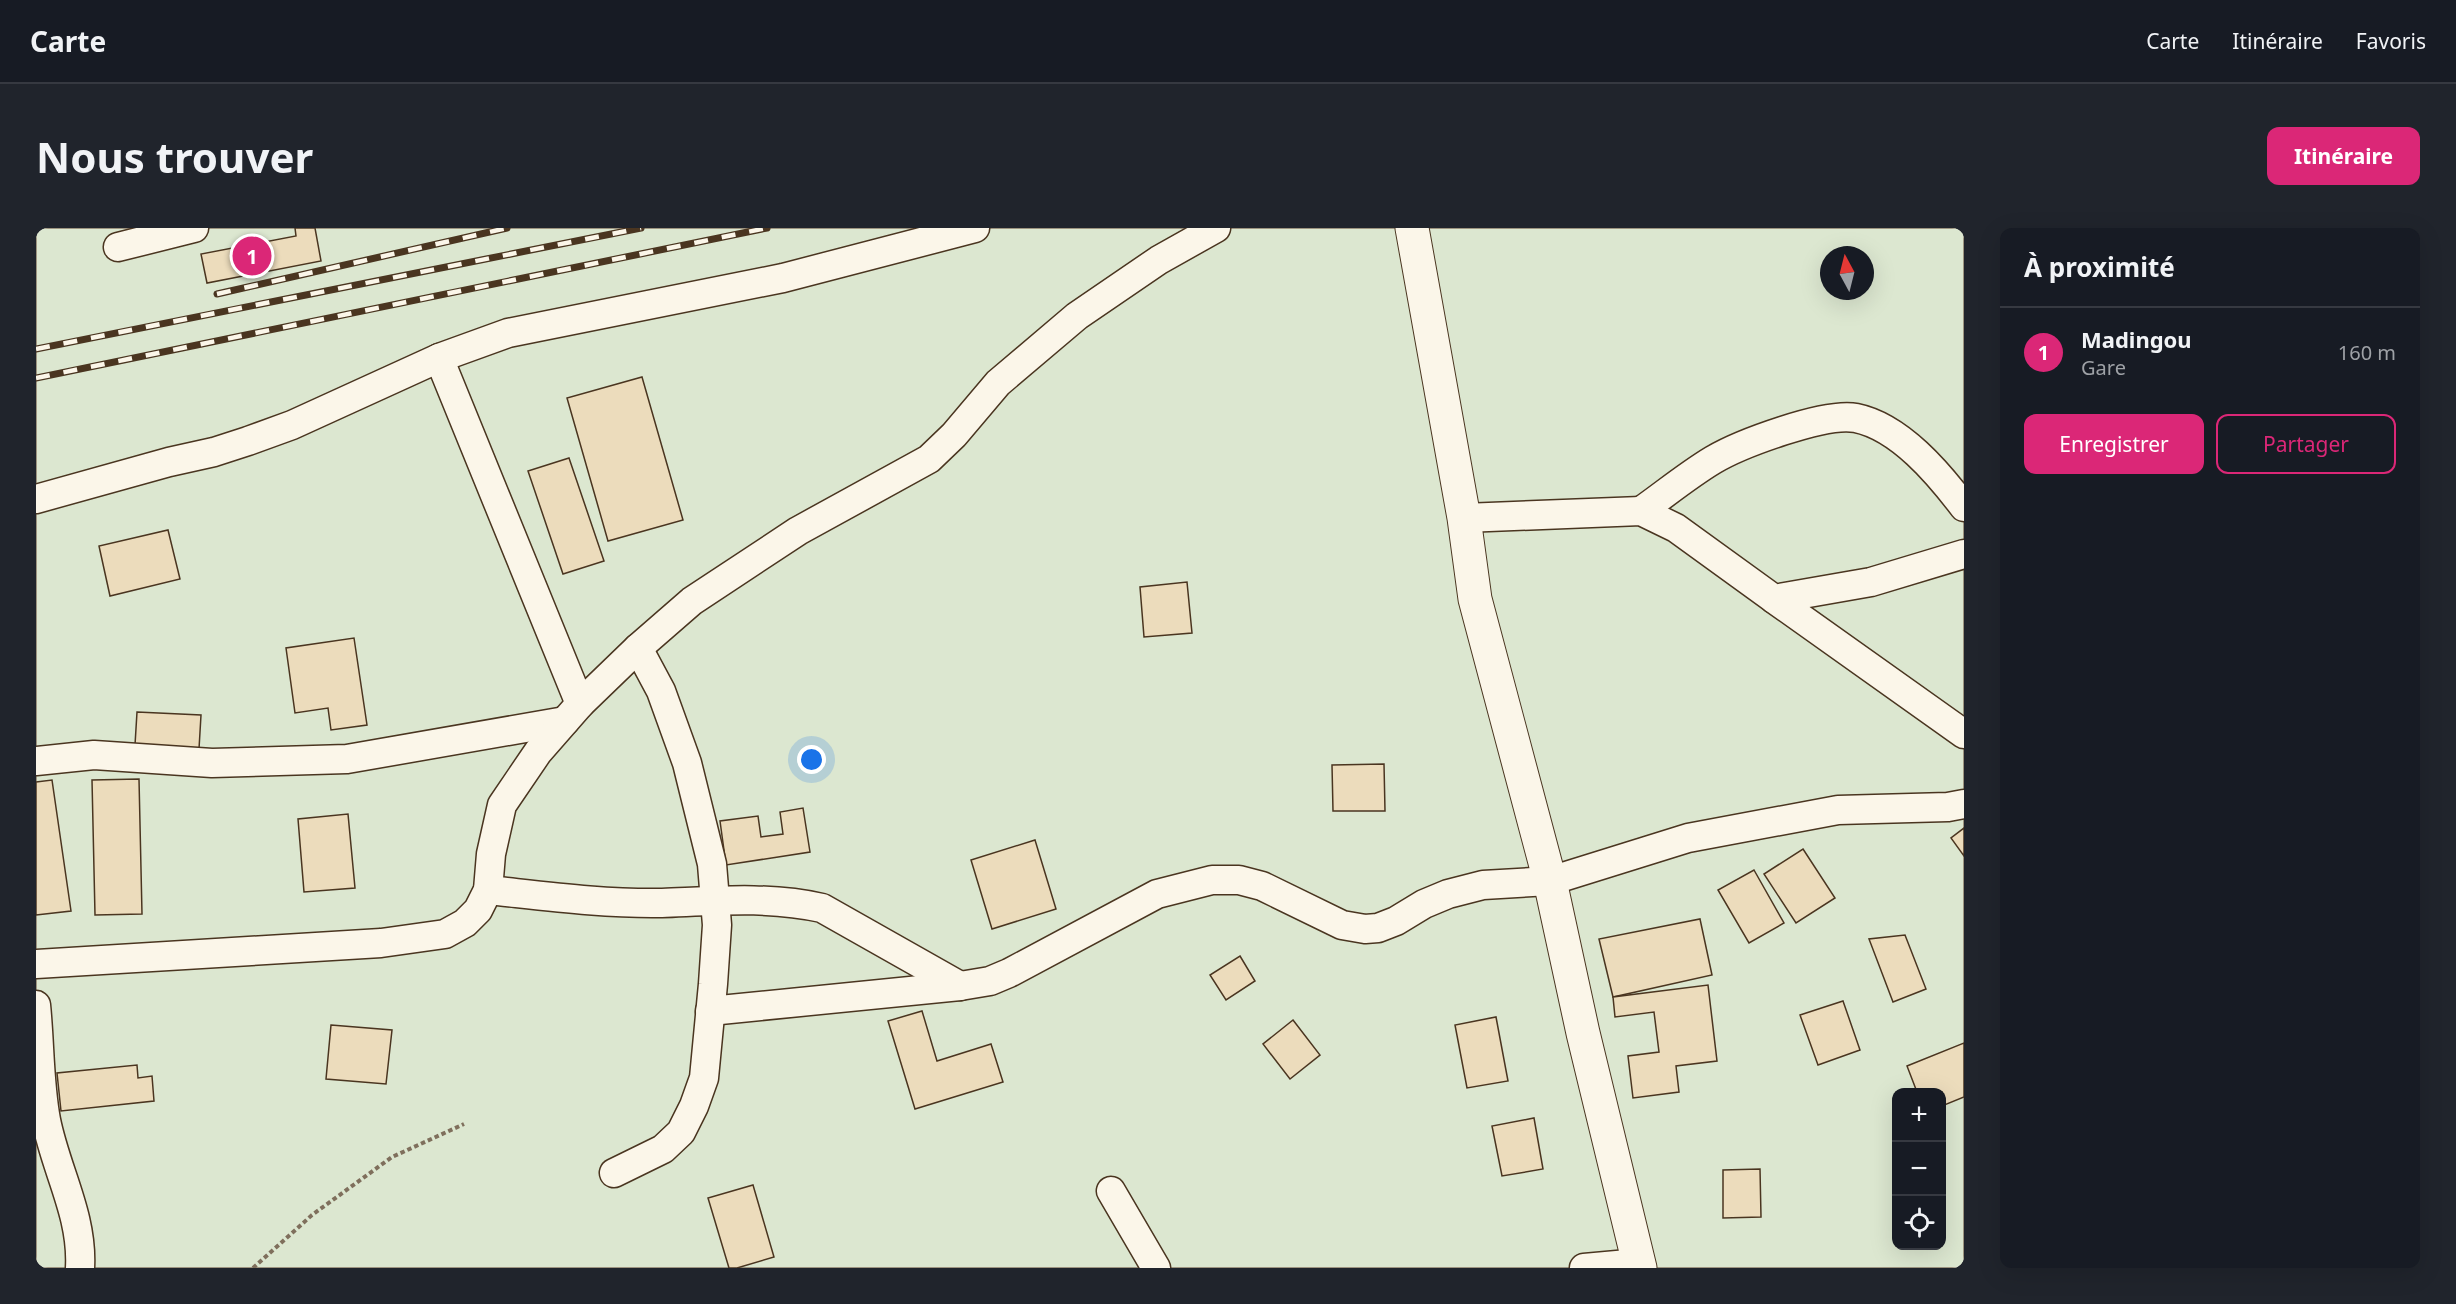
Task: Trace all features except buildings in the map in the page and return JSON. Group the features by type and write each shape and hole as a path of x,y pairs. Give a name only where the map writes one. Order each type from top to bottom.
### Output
{"street":[{"path":"118,247 194,228"},
{"path":"36,499 248,441 292,425 439,358 508,333 783,278 975,228"},
{"path":"36,964 381,943 446,934 465,923 478,910 488,890 491,854 502,805 538,752 572,712 638,648 692,601 798,531 929,459 954,435 998,383 1077,316 1159,260 1216,228"},
{"path":"1412,228 1464,518 1475,598 1486,648 1550,881 1583,1034 1640,1266 1584,1268"},
{"path":"439,358 572,712"},
{"path":"1641,511 1714,460 1788,429 1827,418 1857,418 1902,440 1922,458 1964,507"},
{"path":"1464,518 1602,510 1641,511 1676,528 1964,734"},
{"path":"1774,599 1871,582 1964,554"},
{"path":"614,1173 663,1149 681,1132 694,1106 704,1078 717,925 712,864 687,763 676,726 661,691 638,648"},
{"path":"36,761 94,754 212,763 348,759 572,712"},
{"path":"710,1011 990,981 1157,894 1212,880 1239,880 1262,886 1320,916 1342,925 1365,929 1387,925 1424,904 1448,894 1483,885 1550,881 1688,838 1838,810 1948,807 1964,804"},
{"path":"488,890 593,900 660,903 715,900 802,904 822,908 960,986"},
{"path":"36,1005 41,1083 47,1123 78,1224 80,1268"},
{"path":"1111,1191 1156,1268"}],"path":[{"path":"253,1268 312,1215 392,1157 464,1124"}],"green space":[{"path":"36,228 1964,228 1964,1268 36,1268"}],"railway":[{"path":"217,294 507,228"},
{"path":"36,349 641,228"},
{"path":"36,378 767,228"}],"place":[{"name":"Madingou","path":"252,256"}]}
